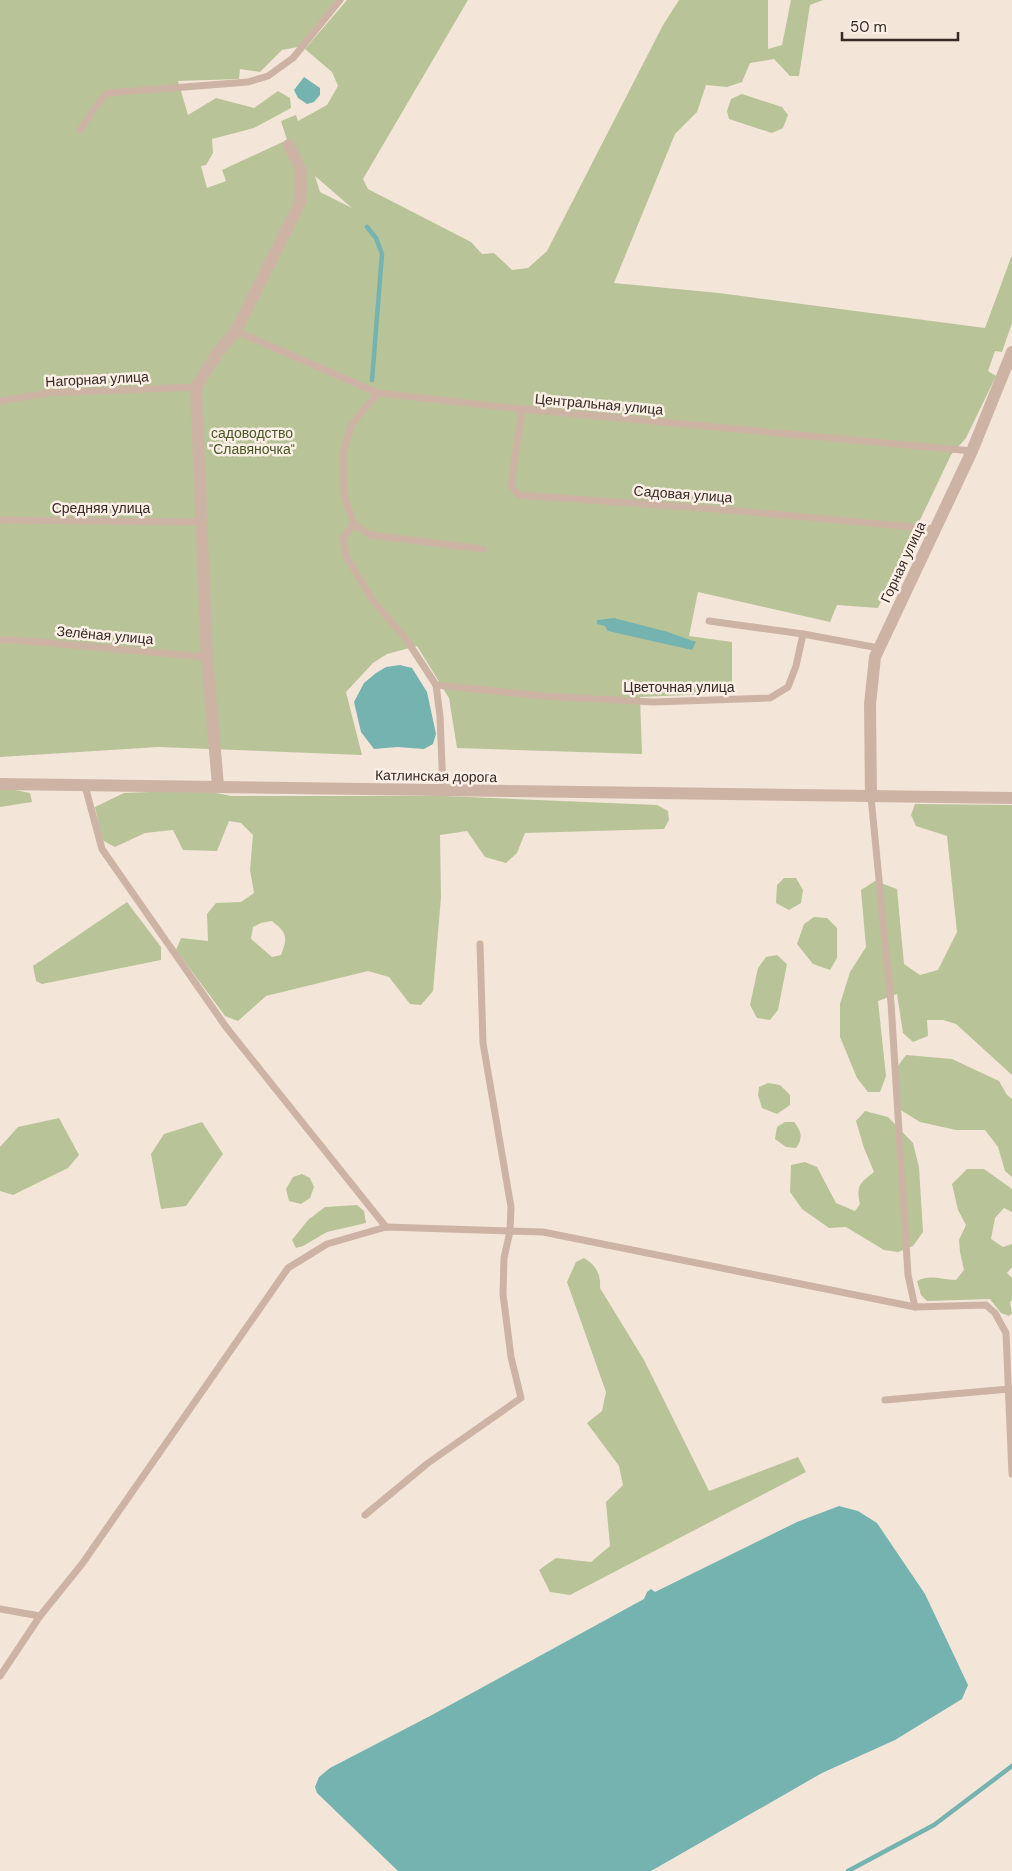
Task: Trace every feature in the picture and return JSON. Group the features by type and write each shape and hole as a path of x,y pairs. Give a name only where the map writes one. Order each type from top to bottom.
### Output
{"street":[{"path":"218,786 207,657 196,387 218,352 236,331 300,203 301,171 289,145"},
{"name":"Горная улица","path":"871,797 870,704 876,657 972,451 1012,352"},
{"name":"Катлинская дорога","path":"0,784 1012,798"}],"lane":[{"path":"80,130 100,101 108,93 248,82 268,76 293,58 340,0"},
{"name":"Центральная улица","path":"236,331 378,393 522,410 972,451"},
{"name":"Нагорная улица","path":"0,400 49,393 196,387"},
{"path":"378,393 352,424 342,452 344,495 354,524 370,535 482,549"},
{"name":"Садовая улица","path":"522,410 511,486 519,495 729,510 935,529"},
{"name":"Средняя улица","path":"0,520 201,522"},
{"path":"354,524 343,538 346,556 373,600 406,639 436,684 440,716 443,791"},
{"path":"709,621 803,634 879,648"},
{"name":"Цветочная улица","path":"436,684 543,696 653,702 770,698 788,687 796,666 803,634"},
{"name":"Зелёная улица","path":"0,640 207,657"},
{"path":"85,786 102,849 226,1027 386,1227"},
{"path":"871,797 891,1003 908,1275 915,1307"},
{"path":"365,1515 428,1463 520,1398 511,1357 503,1294 504,1258 510,1230 511,1207 500,1132 483,1043 480,944"},
{"path":"0,1676 40,1616 82,1564 288,1268 327,1244 386,1227 543,1232 915,1307 986,1305 995,1313 1006,1333 1012,1474"},
{"path":"885,1400 1009,1389"},
{"path":"0,1609 40,1616"}],"green space":[{"name":"садоводство \"Славяночка\"","path":"0,0 336,0 298,47 282,50 260,72 240,69 239,79 178,81 188,115 216,98 254,108 278,91 290,98 291,108 254,128 212,139 213,153 206,165 201,166 207,188 226,181 222,170 287,140 281,121 296,115 298,121 327,105 338,86 332,72 305,49 347,0 468,0 363,179 368,189 471,242 482,254 494,253 512,270 528,268 547,251 663,25 679,0 768,0 768,49 782,45 791,0 823,0 810,5 799,76 790,76 774,59 750,63 742,82 727,87 706,85 697,112 675,134 614,283 719,293 985,328 1012,255 1012,323 1002,352 995,351 988,371 996,376 966,438 951,455 878,608 837,605 830,622 698,592 689,636 732,642 732,693 640,697 642,754 457,748 449,698 417,646 387,654 373,663 346,692 362,755 158,747 0,757","holes":["315,176 352,208 320,192"]},
{"path":"742,94 782,107 788,115 783,128 772,133 729,119 727,111 731,99"},
{"path":"0,787 30,793 32,802 0,807"},
{"path":"202,790 231,796 444,796 657,805 668,811 669,820 664,829 525,833 517,853 506,863 485,857 467,831 440,835 441,897 433,991 421,1005 410,1004 389,977 368,971 266,996 238,1021 225,1016 176,950 181,938 208,941 207,914 216,903 241,902 254,893 250,870 253,835 241,823 229,821 217,851 183,850 173,830 145,833 115,847 102,840 95,807 124,793","holes":["272,921 285,936 285,944 281,955 272,957 251,939 253,927"]},
{"path":"915,804 1012,805 1012,1075 956,1024 943,1020 927,1020 928,1036 913,1042 903,1033 897,994 878,1001 886,1076 880,1092 868,1092 857,1078 840,1037 840,1004 850,972 866,947 861,890 875,881 897,889 904,964 920,975 938,970 957,932 947,836 916,826 911,815"},
{"path":"784,878 796,878 803,890 801,903 789,910 776,903 777,885"},
{"path":"127,902 161,947 161,960 42,984 36,981 33,966"},
{"path":"814,917 827,918 837,928 837,958 830,970 813,964 797,944 804,924"},
{"path":"777,955 787,964 778,1010 770,1020 757,1018 750,1005 758,968 766,957"},
{"path":"906,1055 952,1059 999,1081 1007,1095 1012,1099 1012,1177 1005,1171 998,1147 985,1130 956,1130 920,1122 899,1109 898,1066"},
{"path":"768,1083 780,1085 790,1095 790,1105 777,1114 762,1108 758,1095 759,1087"},
{"path":"865,1111 888,1117 913,1143 919,1167 923,1232 913,1246 898,1252 884,1250 846,1227 829,1228 802,1209 790,1192 791,1165 805,1162 817,1167 836,1203 855,1211 860,1204 860,1185 874,1172 856,1121"},
{"path":"59,1118 79,1155 68,1168 13,1195 0,1191 0,1147 18,1127"},
{"path":"202,1122 223,1154 186,1206 161,1209 151,1154 164,1134"},
{"path":"785,1122 794,1122 799,1129 801,1138 796,1148 786,1147 775,1139 777,1127"},
{"path":"967,1169 984,1169 1012,1189 1012,1212 1004,1208 995,1218 991,1239 1003,1247 1012,1244 1012,1267 1007,1273 1012,1278 1012,1300 1010,1302 1012,1313 1009,1316 1001,1313 990,1299 927,1301 921,1295 917,1281 932,1278 956,1280 964,1270 959,1240 966,1225 958,1210 952,1184"},
{"path":"302,1174 310,1178 314,1187 310,1198 301,1204 289,1201 286,1189 293,1177"},
{"path":"357,1205 364,1211 366,1223 327,1232 296,1248 292,1240 308,1220 325,1207"},
{"path":"584,1258 597,1270 600,1278 600,1288 644,1360 709,1491 798,1457 806,1472 570,1595 550,1592 539,1570 556,1558 591,1562 610,1546 606,1502 623,1485 619,1466 587,1423 602,1411 606,1392 567,1282 576,1262"}],"water":[{"path":"304,77 320,88 320,95 314,102 307,104 298,98 294,90"},
{"path":"614,618 668,632 696,642 692,650 608,631 605,626 597,624 597,620"},
{"path":"400,665 412,668 427,692 436,734 433,744 424,749 397,747 374,749 361,732 354,702 364,683 376,673 386,667"},
{"path":"839,1506 858,1511 877,1523 925,1594 968,1685 962,1699 895,1740 822,1773 651,1871 398,1871 317,1793 315,1787 319,1777 330,1768 430,1716 644,1599 647,1592 651,1589 655,1592 797,1522"}],"waterway":[{"path":"367,227 376,238 382,254 372,380"},
{"path":"848,1871 934,1825 1012,1766"}]}
